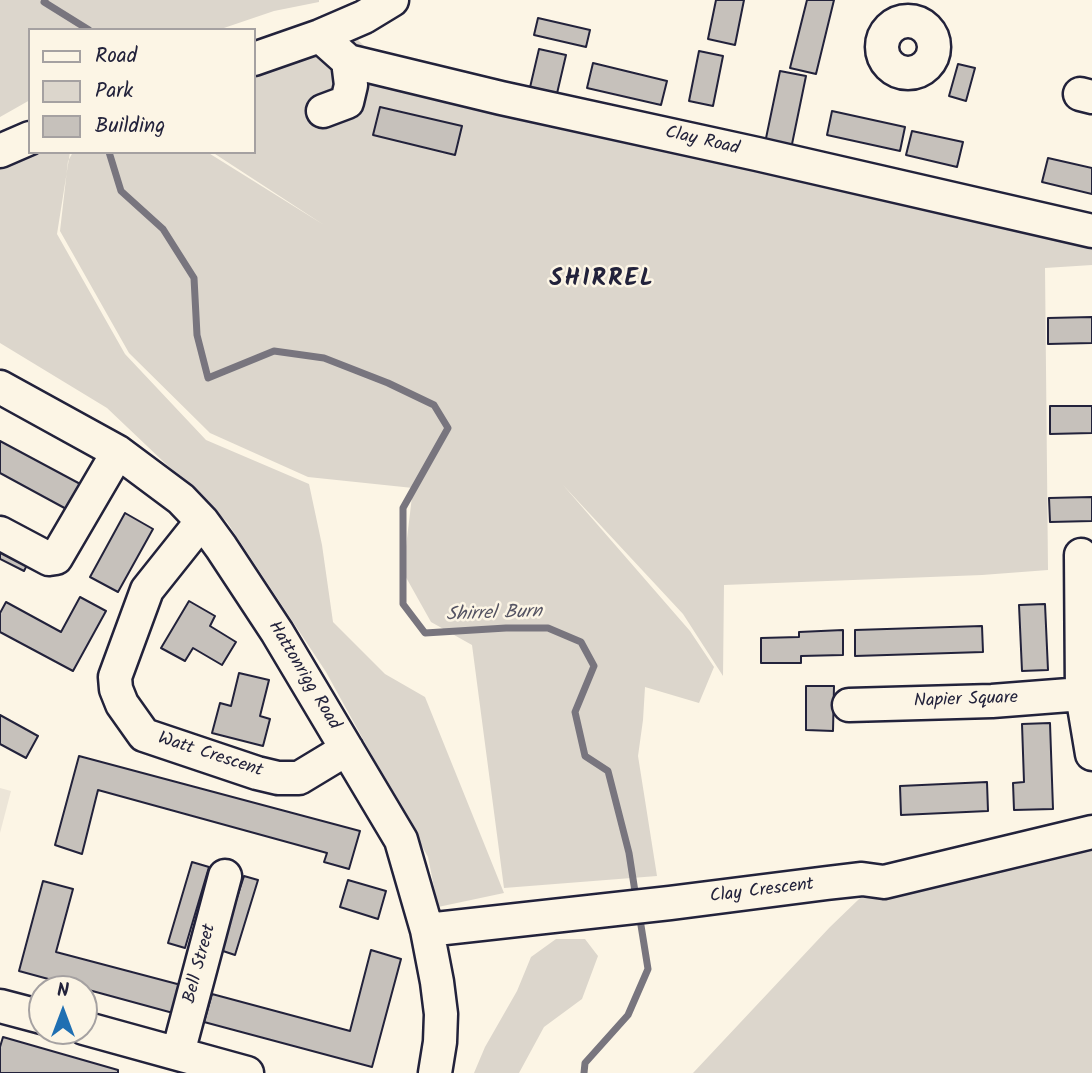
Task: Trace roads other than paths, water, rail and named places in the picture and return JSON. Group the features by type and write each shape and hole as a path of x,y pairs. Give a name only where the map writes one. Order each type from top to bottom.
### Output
{"street":[{"path":"256,58 320,36 364,17 392,0"},
{"name":"Clay Road","path":"320,36 348,61 1092,231"},
{"path":"323,111 347,102 351,85 348,61"},
{"path":"0,151 28,139"},
{"name":"Hattonrigg Road","path":"0,387 118,452 181,499 221,547 277,632 401,840 427,930 438,982 441,1014 435,1073"},
{"path":"0,533 49,559 56,558 118,452"},
{"name":"Watt Crescent","path":"202,521 147,590 115,677 122,704 144,734 278,778 299,778 347,749"},
{"path":"1076,553 1082,694 1092,754"},
{"name":"Napier Square","path":"849,705 992,701 1082,694"},
{"name":"Clay Crescent","path":"427,930 862,879 884,882 1092,832"},
{"name":"Bell Street","path":"178,1053 225,876"},
{"path":"0,1006 28,1013"},
{"path":"98,1032 247,1073"}],"waterway":[{"name":"Shirrel Burn","path":"45,0 44,2 86,28"},
{"name":"Shirrel Burn","path":"110,154 121,191 163,229 194,278 197,335 208,378 274,351 324,358 388,383 434,405 448,428 403,508 403,604 425,633 548,628 581,642 594,666 575,712 585,756 608,771 629,853 636,898"},
{"name":"Shirrel Burn","path":"584,1073 585,1063 628,1015 648,969 639,913"}],"district":[{"name":"SHIRREL","path":"602,281"}]}
